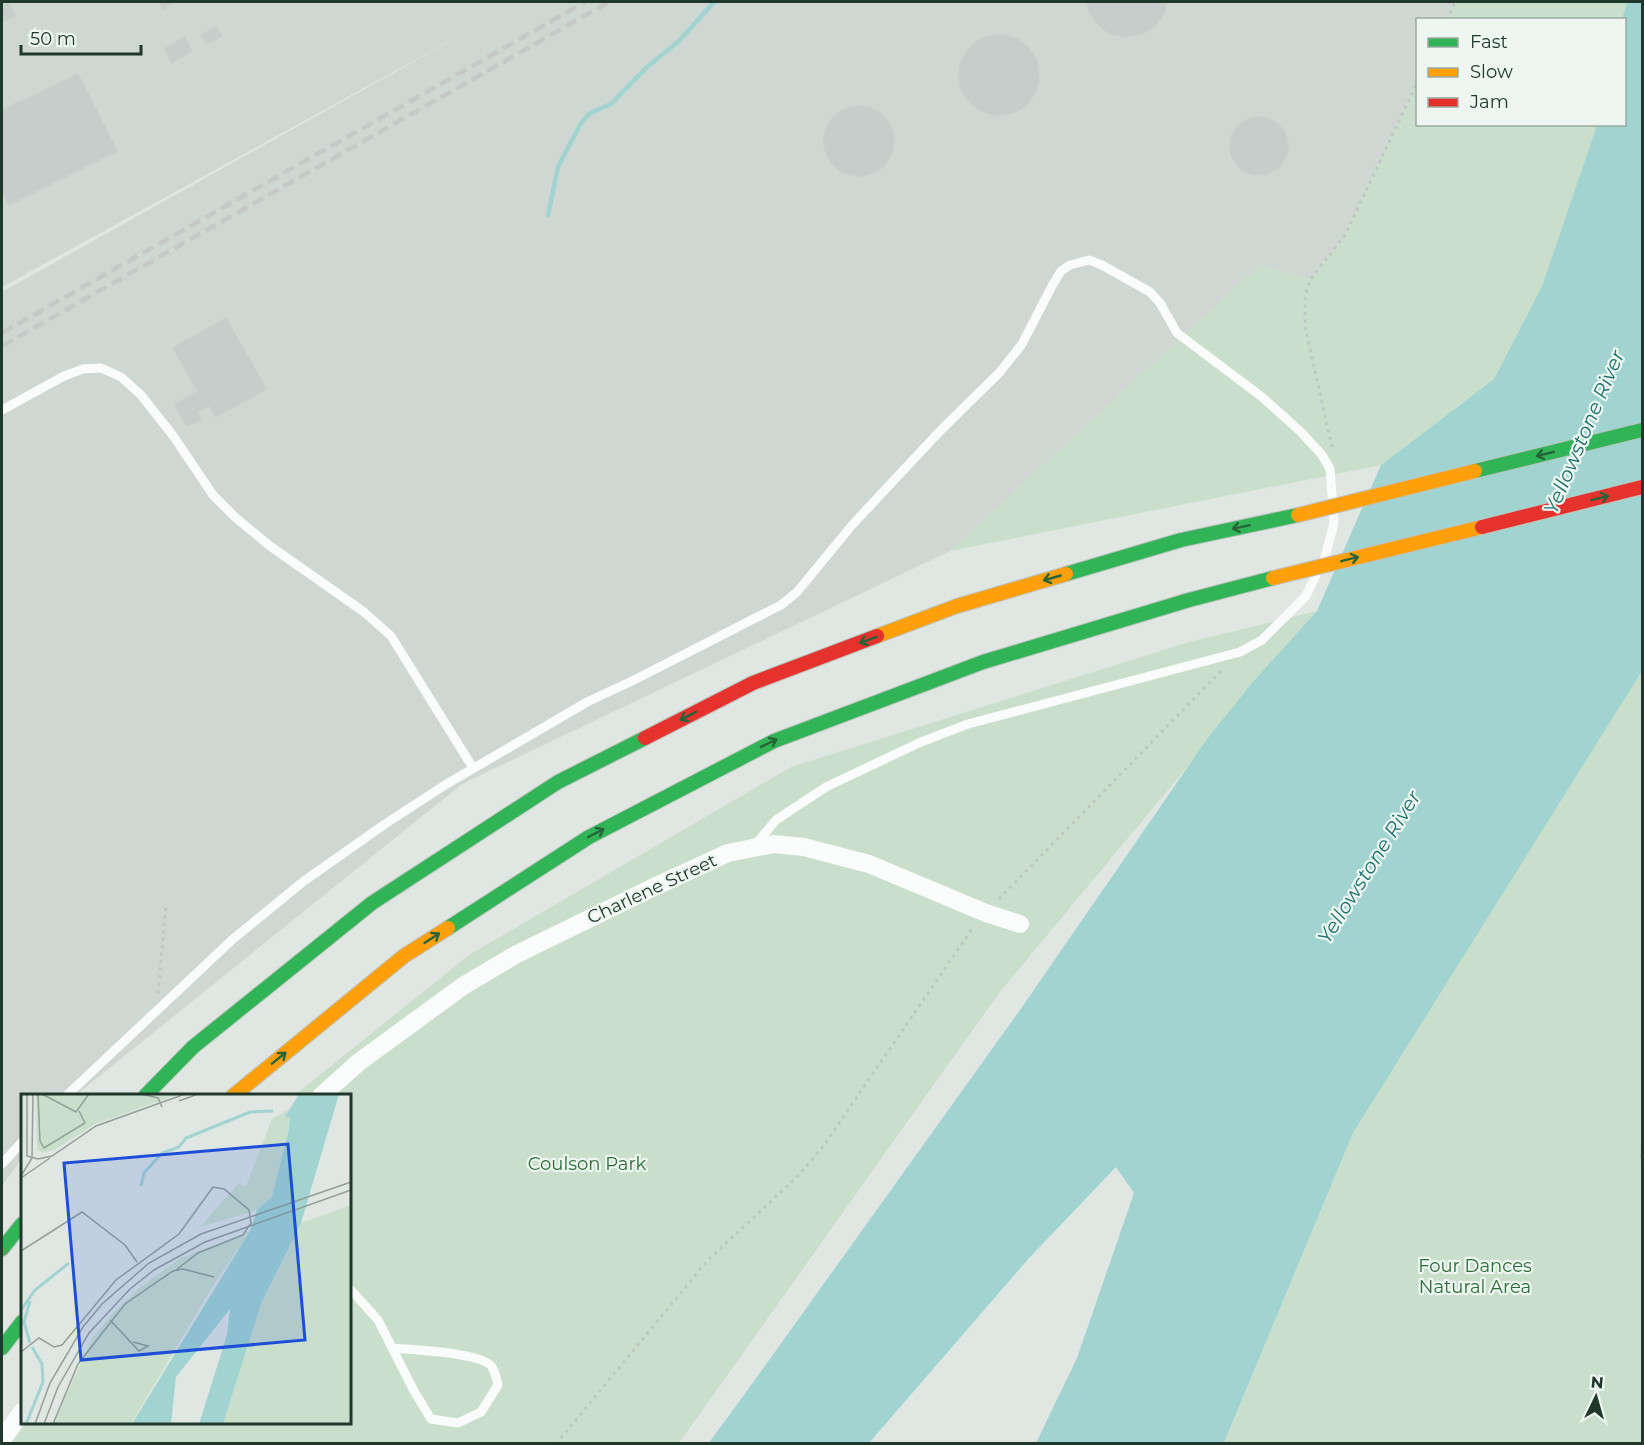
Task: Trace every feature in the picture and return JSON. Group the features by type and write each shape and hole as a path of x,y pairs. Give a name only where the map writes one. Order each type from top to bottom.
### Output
{"highway":[{"path":"146,1094 193,1047 372,903 558,782 753,683 957,606 1181,540 1298,515 1642,430"},
{"path":"235,1094 404,956 589,837 774,741 983,662 1189,600 1642,487"},
{"path":"2,1249 21,1225"},
{"path":"2,1348 21,1323"}],"street":[{"name":"Charlene Street","path":"322,1094 359,1062 463,986 507,960 654,886 728,853 773,844 804,847 869,864 986,913 1020,924"},
{"path":"2,1440 21,1413"}],"lane":[{"path":"67,1094 233,939 304,882 385,824 473,768 587,702 781,605 797,592 853,524 940,431 1000,372 1022,344 1061,271 1070,265 1089,260 1150,292 1160,303 1177,333 1262,397 1301,432 1322,455 1330,469 1334,523 1325,556 1306,596 1262,640 1240,652 968,724 921,742 826,787 776,820 753,848"},
{"path":"2,410 64,376 83,369 101,368 121,377 141,395 174,437 213,495 236,518 270,546 364,612 392,636 473,768"},
{"path":"2,1164 21,1143"},
{"path":"351,1290 378,1320 392,1348 414,1392 431,1419 458,1423 481,1412 498,1385 492,1366 483,1360 462,1354 392,1348"}],"path":[{"path":"1448,18 1455,2"},
{"path":"1333,452 1305,326 1305,296 1310,280 1345,235 1416,85"},
{"path":"556,1443 708,1260 796,1177 822,1148 969,931 1240,652"},
{"path":"157,1010 166,905"},
{"path":"1642,1147 1642,1162"}],"shaded area":[{"path":"2,2 1455,2 1447,18 1416,18 1416,83 1345,235 1310,280 1260,265 950,551 462,784 77,1094 21,1094 21,1159 2,1186 2,292 495,16 2,287"}],"green space":[{"path":"1455,2 1627,2 1622,18 1447,18"},
{"path":"1416,83 1416,126 1597,126 1542,286 1494,379 1381,465 950,551 1260,265 1310,280 1345,235"},
{"name":"Coulson Park","path":"1317,611 999,993 679,1443 2,1444 21,1423 351,1424 351,1094 296,1094 469,955 791,767 1189,642"},
{"name":"Four Dances Natural Area","path":"1642,669 1642,1443 1224,1444 1353,1133"}],"water":[{"name":"Yellowstone River","path":"1627,2 1642,2 1642,671 1353,1133 1224,1443 1036,1443 1077,1358 1134,1193 1116,1167 1030,1257 869,1443 708,1444 1020,1010 1207,739 1252,683 1317,611 1381,465 1494,379 1542,286 1597,126 1626,126 1626,18 1622,18"}],"building":[{"path":"2,2 8,2 15,16 2,22"},
{"path":"1087,2 1167,2 1164,13 1155,26 1142,34 1126,37 1111,34 1098,25 1089,12"},
{"path":"160,3 172,4 163,9"},
{"path":"216,27 222,36 207,44 201,35"},
{"path":"999,35 1014,38 1027,47 1036,60 1039,75 1036,90 1027,103 1014,112 999,115 984,112 971,103 962,90 959,75 962,60 971,47 984,38"},
{"path":"184,37 192,51 172,63 164,49"},
{"path":"78,74 117,151 9,205 2,191 2,110"},
{"path":"859,106 872,109 884,116 891,128 894,141 891,154 884,166 872,173 859,176 846,173 834,166 827,154 824,141 827,128 834,116 846,109"},
{"path":"1259,117 1275,122 1283,130 1288,146 1283,162 1275,170 1259,175 1243,170 1235,162 1230,146 1235,130 1243,122"},
{"path":"226,318 266,389 216,417 209,405 197,412 201,420 187,426 175,405 198,391 173,348"}],"waterway":[{"path":"548,215 558,167 581,123 590,113 611,104 647,67 678,42 714,2"}],"railway":[{"path":"2,333 585,2"},
{"path":"2,346 609,2"}],"traffic: fast":[{"path":"1475,471 1642,430"},
{"path":"1066,574 1181,540 1298,515"},
{"path":"448,928 589,837 774,741 983,662 1189,600 1273,578"},
{"path":"147,1094 193,1047 372,903 558,782 645,738"},
{"path":"2,1249 21,1225"},
{"path":"2,1348 21,1323"}],"traffic: slow":[{"path":"1298,515 1475,471"},
{"path":"1273,578 1482,527"},
{"path":"877,636 957,606 1066,574"},
{"path":"235,1094 404,956 448,928"}],"traffic: jam":[{"path":"1482,527 1642,487"},
{"path":"645,738 753,683 877,636"}]}
